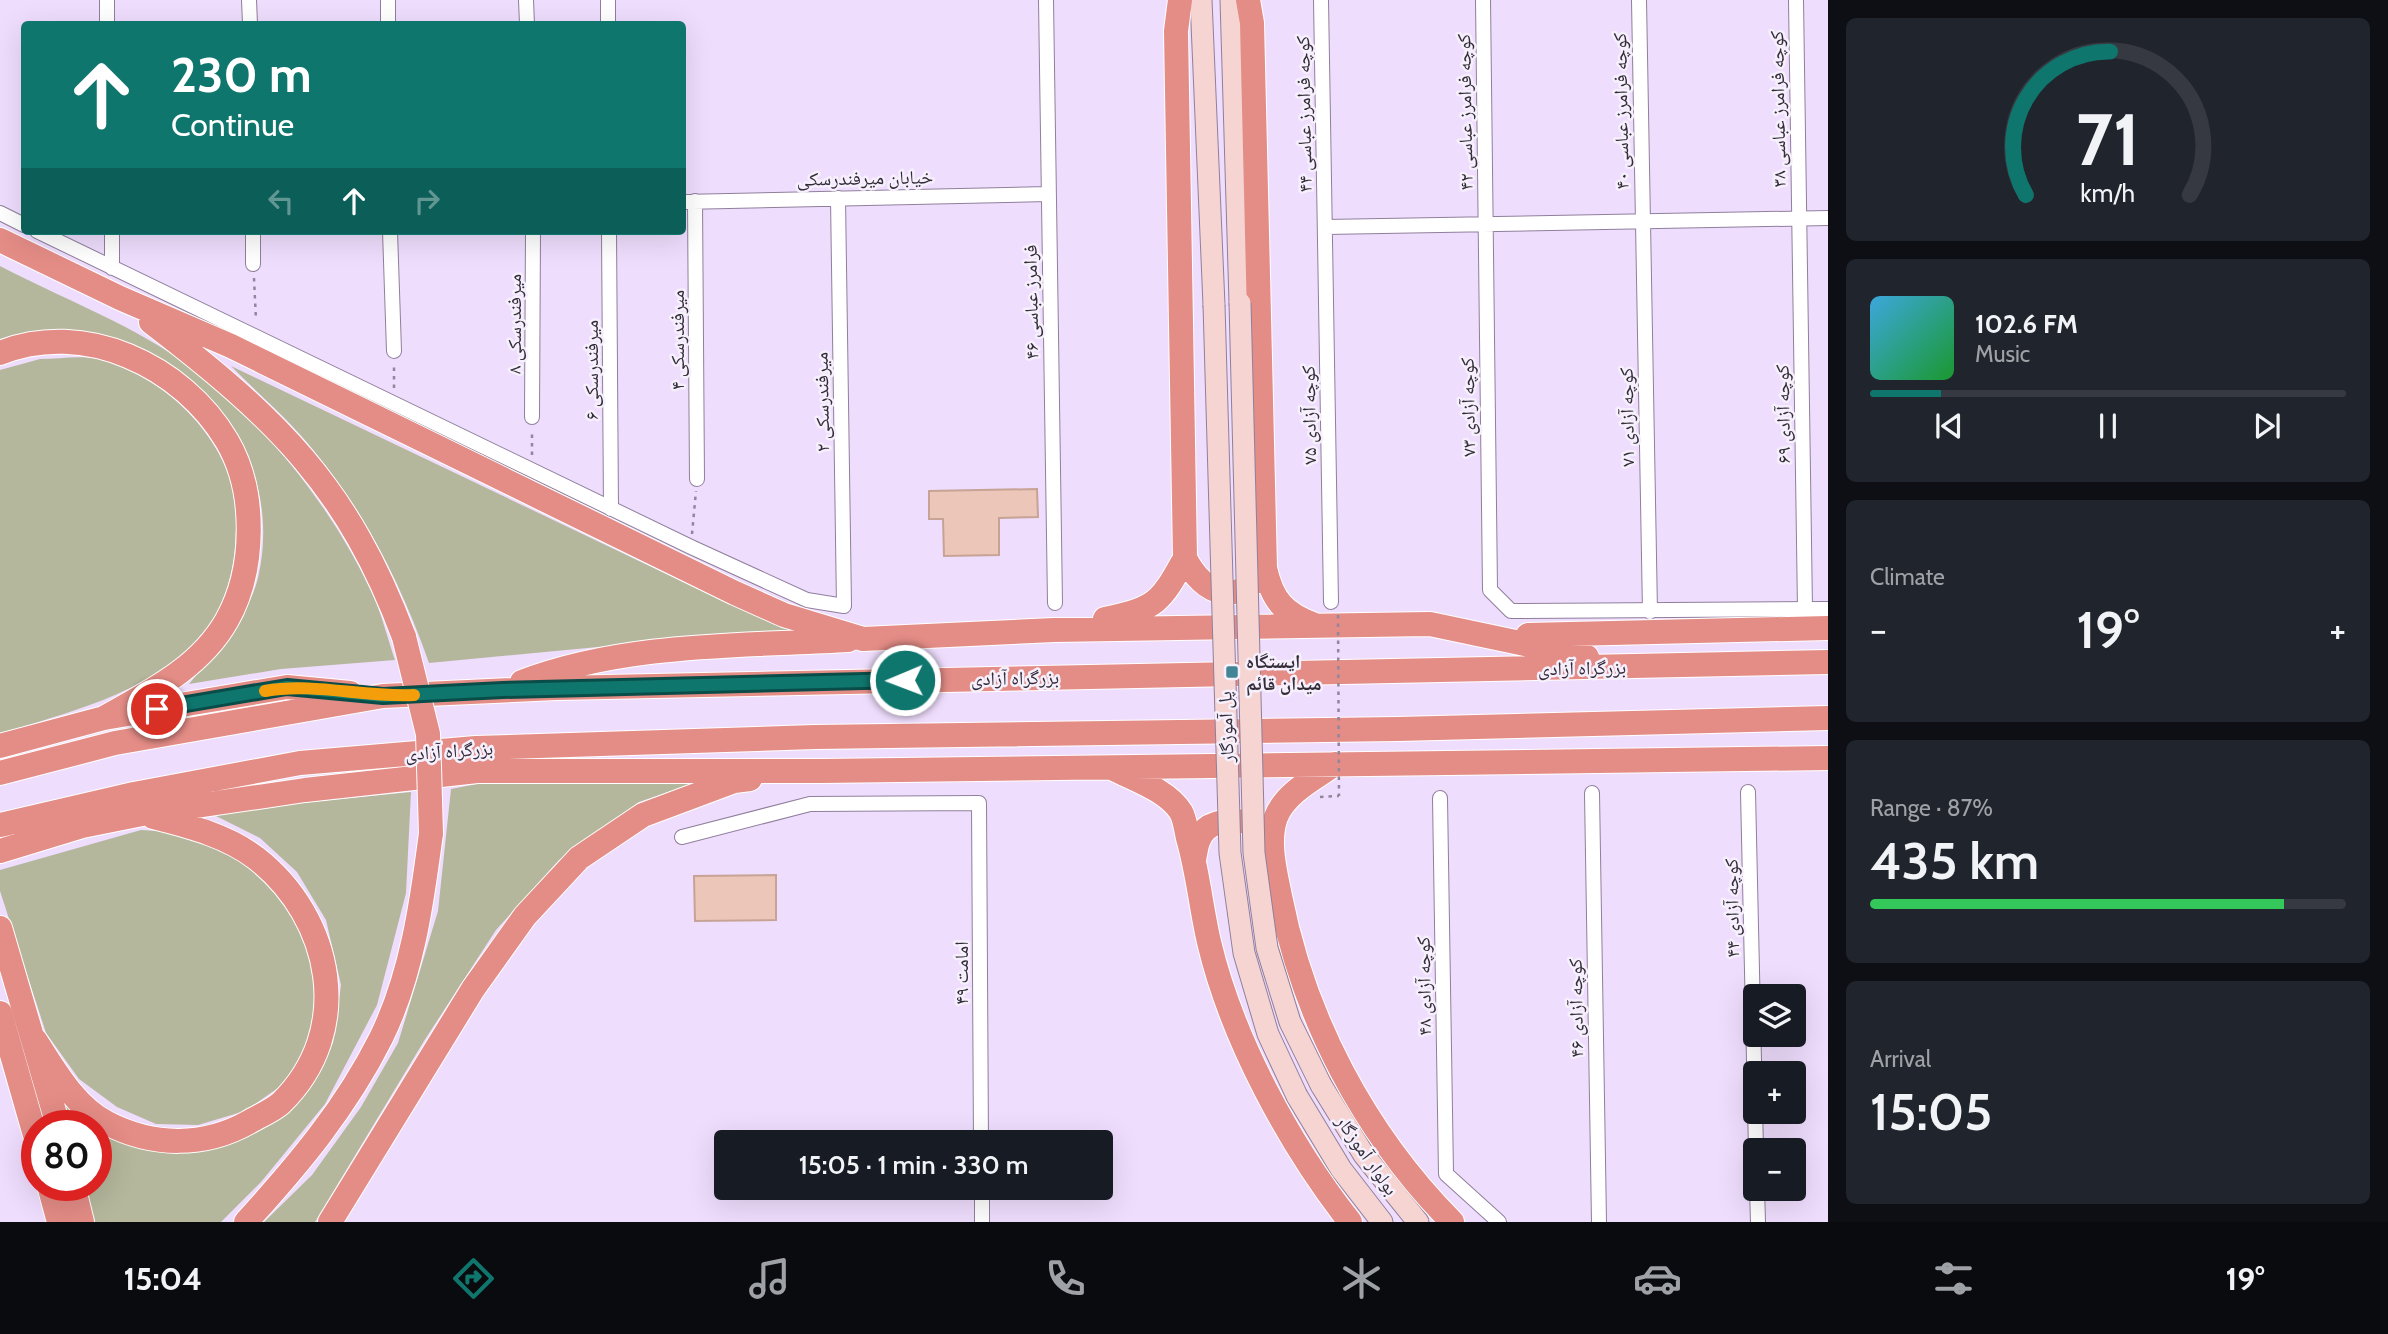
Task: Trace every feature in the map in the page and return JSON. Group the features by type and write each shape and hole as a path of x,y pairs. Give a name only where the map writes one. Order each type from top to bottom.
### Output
{"highway":[{"path":"1180,0 1176,31 1185,558 1194,576 1208,588 1225,593 1243,590 1258,579 1265,568"},
{"path":"1248,0 1252,23 1265,568 1270,592 1296,619 1329,615"},
{"path":"0,240 120,298 231,346 735,593 784,615 863,639"},
{"path":"120,298 219,374 270,420 312,465 346,513 386,587 404,637 428,734 431,833 419,916 403,979 381,1037 337,1114 292,1172 246,1222"},
{"path":"0,353 16,347 66,341 119,351 161,372 198,401 228,442 244,485 248,531 244,577 227,620 198,658 161,685 104,718"},
{"path":"1054,630 1135,613 1164,597 1185,558"},
{"path":"503,690 556,669 605,657 863,639 1329,615 1430,624 1633,667"},
{"path":"1483,636 1828,628"},
{"name":"بزرگراه آزادی","path":"0,773 115,743 383,696 503,690 1220,673 1828,662"},
{"path":"0,746 104,718 287,687 383,696"},
{"name":"بزرگراه آزادی","path":"0,825 134,794 300,762 476,748 815,737 1398,729 1828,718"},
{"path":"1398,729 1591,761"},
{"path":"1748,759 1828,749"},
{"path":"0,851 82,826 142,814 305,790 477,771 821,771 1828,758"},
{"path":"1272,854 1276,818 1284,803 1336,764"},
{"path":"1110,767 1160,792 1181,812 1194,860 1209,944 1243,1040 1278,1115 1321,1185 1350,1222"},
{"path":"330,1222 473,989 524,916 579,858 643,815 734,781 821,771"},
{"path":"35,1040 71,1094 106,1123 146,1138 195,1142 233,1131 279,1105 309,1069 322,1038 328,1004 323,962 309,922 293,892 255,857 220,837 142,814"},
{"path":"1194,860 1198,839 1207,827 1224,822 1241,821 1260,827 1270,839 1287,930 1312,1011 1361,1107 1421,1191 1452,1222"},
{"path":"0,928 54,1110"},
{"path":"0,1013 28,1110"},
{"path":"53,1201 59,1222"},
{"path":"77,1201 82,1222"}],"main road":[{"name":"پل آموزگار","path":"1201,0 1214,305 1230,853 1244,953 1268,1034 1297,1096"},
{"name":"پل آموزگار","path":"1231,0 1254,853 1267,948 1290,1022 1321,1085"},
{"name":"بولوار آموزگار","path":"1321,1085 1364,1156 1418,1222"},
{"name":"بولوار آموزگار","path":"1297,1096 1341,1169 1382,1222"}],"street":[{"path":"107,0 107,21"},
{"path":"249,0 250,21"},
{"path":"388,0 388,21"},
{"path":"526,0 527,21"},
{"path":"608,0 608,21"},
{"name":"فرامرز عباسی ۴۶","path":"1046,0 1055,603"},
{"name":"کوچه فرامرز عباسی ۴۴","path":"1321,0 1325,227"},
{"name":"کوچه فرامرز عباسی ۴۲","path":"1483,0 1485,224"},
{"name":"کوچه فرامرز عباسی ۴۰","path":"1639,0 1643,221"},
{"name":"کوچه فرامرز عباسی ۳۸","path":"1796,0 1799,218"},
{"name":"خیابان میرفندرسکی","path":"689,201 1048,194"},
{"name":"میرفندرسکی ۲","path":"691,547 807,600 844,606 838,198"},
{"name":"میرفندرسکی ۴","path":"689,201 697,479"},
{"path":"0,213 21,224"},
{"name":"کوچه آزادی ۶۹","path":"1799,218 1805,609"},
{"path":"1325,227 1828,218"},
{"name":"کوچه آزادی ۷۱","path":"1643,221 1650,612"},
{"name":"کوچه آزادی ۷۳","path":"1485,224 1490,590 1511,611 1650,612"},
{"name":"کوچه آزادی ۷۵","path":"1325,227 1329,615"},
{"path":"45,235 257,335 394,406 691,547"},
{"path":"111,235 112,268"},
{"path":"253,235 253,264"},
{"path":"390,235 394,352"},
{"name":"میرفندرسکی ۸","path":"532,417 533,235"},
{"name":"میرفندرسکی ۶","path":"610,235 611,509"},
{"path":"1650,612 1828,609"},
{"name":"کوچه آزادی ۴۴","path":"1748,792 1756,1138"},
{"name":"کوچه آزادی ۴۶","path":"1592,793 1599,1222"},
{"name":"کوچه آزادی ۴۸","path":"1440,798 1446,1174 1499,1222"},
{"name":"امامت ۴۹","path":"682,837 810,804 979,803 981,1130"},
{"path":"982,1200 982,1222"},
{"path":"1757,1201 1758,1222"}],"path":[{"path":"253,264 257,335"},
{"path":"394,352 394,406"},
{"path":"531,472 532,417"},
{"path":"691,547 697,479"},
{"path":"1311,798 1339,796 1329,615"}],"green space":[{"path":"0,266 158,345 209,381 238,407 293,467 339,533 375,600 395,660 281,669 189,684 238,622 258,578 263,523 253,471 230,424 197,385 155,355 107,337 54,332 0,342"},
{"path":"40,359 98,359 142,377 181,405 212,441 232,484 236,508 235,548 228,586 218,612 204,634 174,662 103,700 0,734 0,370"},
{"path":"231,366 729,604 809,636 630,644 429,663 407,606 381,552 350,500 305,440"},
{"path":"714,777 639,802 559,860 496,930 424,1041 315,1222 264,1222 312,1175 361,1107 398,1043 438,911 451,789 477,784"},
{"path":"411,792 406,893 377,1005 325,1104 261,1182 221,1222 93,1222 88,1201 112,1201 112,1114 197,1149 300,1096 333,1043 341,985 326,920 297,872 260,838 208,812"},
{"path":"141,830 193,833 240,853 279,889 308,937 317,993 310,1041 285,1083 245,1111 198,1125 156,1124 117,1107 79,1079 46,1033 0,891 0,870"},
{"path":"60,1093 102,1110 64,1110"}],"building":[{"path":"1037,489 1038,517 999,518 999,555 944,556 943,519 929,519 929,491"},
{"path":"776,875 776,920 695,921 694,876"}],"slow traffic":[{"path":"265,691 287,687 383,696 414,695"}],"place":[{"name":"ایستگاه میدان قائم","path":"1232,672"}],"route":[{"path":"157,709 287,687 383,696 503,690 905,680"}]}
